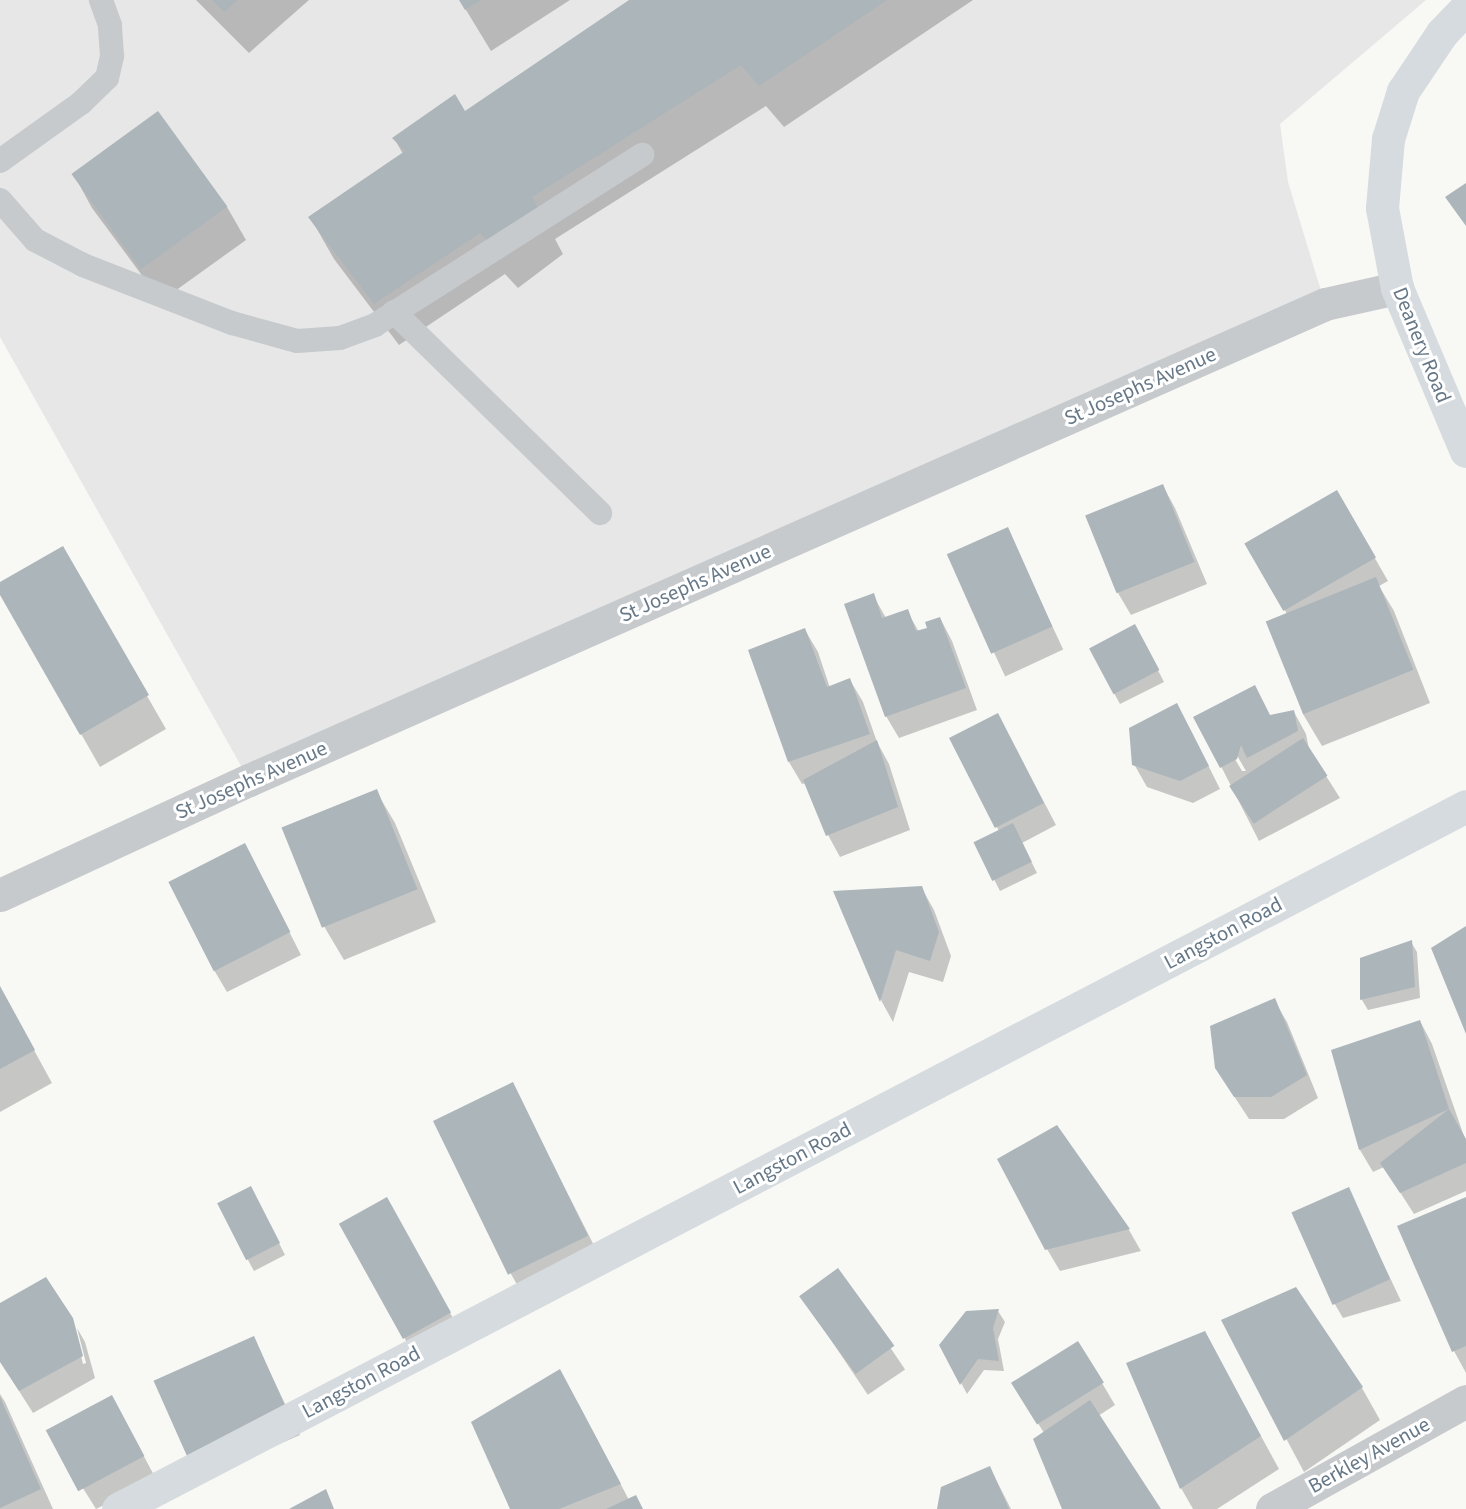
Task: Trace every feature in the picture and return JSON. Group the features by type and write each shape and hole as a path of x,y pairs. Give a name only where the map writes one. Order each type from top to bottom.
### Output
{"street":[{"name":"Deanery Road","path":"1466,8 1442,33 1403,91 1388,139 1382,208 1397,288 1466,451"},
{"name":"St Josephs Avenue","path":"0,895 249,780 1325,304 1397,288"},
{"name":"Langston Road","path":"118,1509 1466,806"},
{"name":"Berkley Avenue","path":"1272,1509 1466,1401"}],"lane":[{"path":"0,161 81,103 106,78 112,56 111,36 101,0"},
{"path":"0,200 35,240 83,265 232,323 297,340 340,338 375,325 642,155"},
{"path":"394,312 600,513"}],"shaded area":[{"path":"0,0 1426,0 1280,124 1288,182 1325,304 249,780 0,337"}],"building":[{"path":"212,0 238,0 224,12"},
{"path":"459,0 481,0 465,10"},
{"path":"629,0 887,0 759,86 741,65 532,197 540,212 493,247 480,233 374,304 308,217 405,151 392,138 455,94 465,111"},
{"path":"158,111 227,206 141,269 71,174"},
{"path":"1466,183 1466,226 1445,197"},
{"path":"1163,484 1194,562 1117,593 1085,515"},
{"path":"1337,490 1376,558 1283,611 1244,544"},
{"path":"1008,527 1052,627 991,654 947,554"},
{"path":"63,546 149,695 80,735 0,595 0,582"},
{"path":"1376,577 1413,670 1303,714 1266,622"},
{"path":"874,593 882,618 908,609 916,631 927,628 925,622 940,617 966,688 885,717 844,604"},
{"path":"1135,624 1159,670 1113,694 1089,648"},
{"path":"805,628 827,687 850,678 870,734 788,762 748,650"},
{"path":"1255,685 1270,715 1294,710 1298,731 1247,758 1241,745 1237,759 1220,768 1193,717"},
{"path":"1177,703 1209,766 1180,781 1132,765 1129,728"},
{"path":"998,713 1044,803 995,828 949,738"},
{"path":"1303,738 1328,776 1254,824 1229,786"},
{"path":"877,740 898,807 826,836 803,780"},
{"path":"377,789 417,889 322,928 282,828"},
{"path":"1013,823 1032,862 992,881 973,842"},
{"path":"245,843 290,932 214,971 168,882"},
{"path":"922,886 939,932 930,961 896,950 880,1002 833,891"},
{"path":"1466,926 1466,1034 1431,948"},
{"path":"1412,940 1415,987 1360,1000 1360,958"},
{"path":"0,986 35,1050 0,1069"},
{"path":"1275,998 1307,1075 1271,1097 1234,1097 1215,1068 1210,1026"},
{"path":"1420,1020 1449,1109 1359,1150 1331,1050"},
{"path":"513,1082 588,1236 508,1275 433,1121"},
{"path":"1449,1109 1466,1139 1466,1163 1400,1193 1380,1163"},
{"path":"1057,1125 1130,1229 1045,1250 997,1159"},
{"path":"251,1186 280,1243 246,1260 217,1203"},
{"path":"1349,1187 1390,1279 1333,1305 1291,1213"},
{"path":"387,1197 451,1312 403,1339 339,1224"},
{"path":"1466,1197 1466,1346 1452,1352 1397,1226"},
{"path":"838,1268 894,1346 856,1374 799,1296"},
{"path":"46,1277 73,1318 83,1356 19,1391 0,1362 0,1303"},
{"path":"1296,1287 1363,1387 1284,1441 1221,1320"},
{"path":"999,1309 993,1328 999,1361 978,1359 960,1385 939,1345 966,1311"},
{"path":"1205,1331 1261,1436 1180,1489 1126,1363"},
{"path":"254,1336 288,1413 188,1457 154,1381"},
{"path":"1078,1341 1104,1383 1037,1424 1011,1383"},
{"path":"560,1369 621,1484 559,1509 510,1509 471,1422"},
{"path":"112,1395 144,1456 78,1491 46,1430"},
{"path":"0,1397 41,1489 0,1508"},
{"path":"1090,1400 1161,1509 1062,1509 1033,1439"},
{"path":"990,1466 1009,1509 937,1509 941,1487"},
{"path":"326,1489 334,1509 289,1509"},
{"path":"636,1495 643,1509 606,1509"}]}
